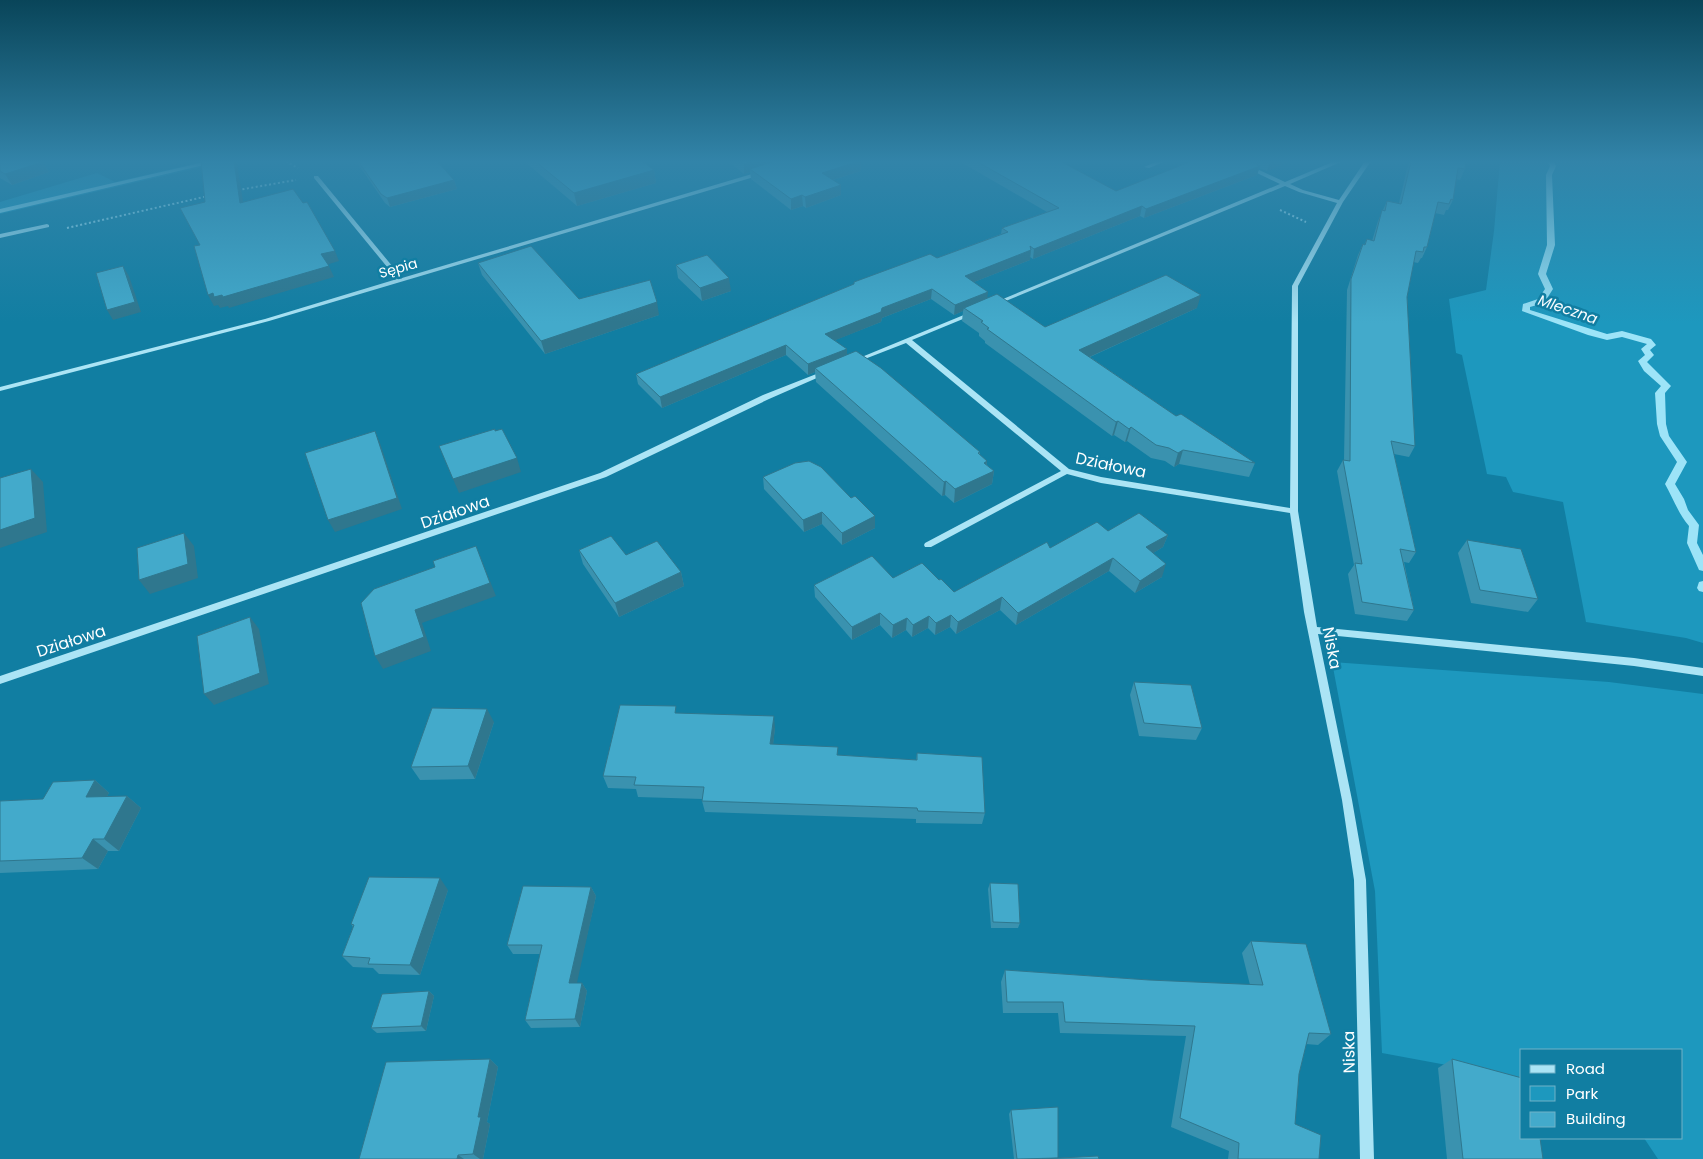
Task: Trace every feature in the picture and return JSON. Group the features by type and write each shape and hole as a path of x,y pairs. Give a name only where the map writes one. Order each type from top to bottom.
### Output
{"street":[{"path":"347,215 400,280"},
{"name":"Sępia","path":"0,389 208,336 619,215"},
{"path":"990,306 1210,215"},
{"name":"Niska","path":"1333,215 1294,286 1294,511 1312,630 1347,800 1360,880 1367,1159"},
{"path":"0,236 47,226"},
{"path":"845,365 980,310"},
{"name":"Działowa","path":"906,340 1066,471 1101,480 1294,511"},
{"name":"Działowa","path":"0,680 603,476 766,397 836,368"},
{"path":"928,545 1066,471"},
{"path":"1312,630 1634,662 1703,672"}],"path":[{"path":"66,228 124,215"}],"green space":[{"path":"1495,215 1703,215 1703,643 1686,638 1586,622 1563,502 1513,492 1506,477 1487,474 1462,355 1456,353 1449,299 1486,290"},
{"path":"1332,662 1609,682 1703,694 1703,1159 1658,1159 1645,1139 1683,1139 1683,1049 1520,1049 1520,1079 1382,1053 1375,891"}],"building":[{"path":"184,215 314,215 335,251 321,254 329,266 223,297 222,295 214,297 213,293 208,295 194,246 200,245"},
{"path":"1039,215 1119,215 1034,249 1030,246 1031,250 965,276 988,292 955,305 932,289 882,308 881,312 825,334 847,349 808,364 786,345 660,397 636,374 854,284 854,282 930,254 937,258 1008,232 1002,228"},
{"path":"1381,215 1435,215 1427,247 1424,247 1423,252 1416,251 1407,297 1415,446 1391,441 1416,552 1400,549 1414,610 1362,602 1355,563 1362,564 1343,460 1350,461 1351,279 1363,244 1365,245 1367,239 1374,241"},
{"path":"531,246 579,299 650,280 657,302 541,341 478,263"},
{"path":"707,255 729,278 700,288 676,265"},
{"path":"123,266 135,302 107,310 96,273"},
{"path":"1166,275 1201,295 1079,350 1176,416 1181,414 1255,463 1183,450 1178,453 1169,448 1156,445 1131,427 1129,429 1118,421 1116,422 987,329 989,328 981,322 983,321 964,308 997,294 1045,327"},
{"path":"856,351 881,368 980,452 978,453 987,461 984,463 994,471 955,489 946,481 944,482 815,368"},
{"path":"495,429 495,431 502,429 517,458 453,479 439,446"},
{"path":"375,431 397,498 328,520 305,453"},
{"path":"809,461 821,467 851,498 855,496 875,516 842,533 822,512 803,520 763,477 795,463"},
{"path":"31,469 35,518 0,530 0,478"},
{"path":"1139,513 1168,535 1146,547 1166,564 1140,581 1113,558 1018,613 1002,597 958,622 951,615 936,623 929,616 913,625 907,618 893,625 880,613 852,627 814,585 872,556 893,578 922,563 954,592 1047,542 1050,548 1097,522 1108,531"},
{"path":"184,533 188,564 139,580 137,548"},
{"path":"611,536 626,555 657,541 681,572 615,603 579,550"},
{"path":"1467,540 1521,549 1538,599 1480,590"},
{"path":"476,546 490,583 415,610 424,637 375,656 361,603 374,589 435,567 433,561"},
{"path":"250,617 260,673 204,694 197,636"},
{"path":"1134,682 1191,685 1202,728 1144,723"},
{"path":"620,705 676,706 675,713 774,716 770,744 838,747 837,755 917,760 917,753 982,757 985,813 918,811 917,808 702,801 704,787 634,785 636,777 603,776"},
{"path":"432,708 487,709 468,766 411,767"},
{"path":"95,780 86,797 127,796 104,839 93,839 82,858 0,861 0,801 43,799 53,782"},
{"path":"369,877 440,878 410,965 368,964 370,958 342,956 354,925 351,924"},
{"path":"990,883 1018,884 1020,923 993,922"},
{"path":"523,886 591,887 569,983 582,983 575,1019 525,1020 542,945 507,945"},
{"path":"1251,941 1306,944 1331,1034 1309,1033 1299,1074 1295,1124 1321,1135 1319,1159 1238,1159 1239,1143 1180,1118 1195,1026 1065,1022 1063,1002 1007,1002 1005,970 1149,980 1263,985"},
{"path":"429,991 421,1026 371,1028 382,994"},
{"path":"490,1059 478,1117 481,1117 473,1154 458,1155 457,1159 359,1159 386,1062"},
{"path":"1452,1059 1520,1077 1520,1139 1540,1139 1543,1159 1463,1159"},
{"path":"1058,1107 1058,1158 1017,1159 1011,1110"},
{"path":"1098,1156 1099,1159 1042,1159"}],"waterway":[{"name":"Mleczna","path":"1550,215 1551,245 1542,274 1549,289 1541,301 1526,306 1526,311 1591,333 1607,337 1622,334 1648,341 1652,345 1645,349 1650,355 1642,361 1647,369 1666,386 1660,393 1664,436 1669,446 1682,462 1670,484 1679,499 1683,511 1694,525 1692,543 1703,567"}]}
